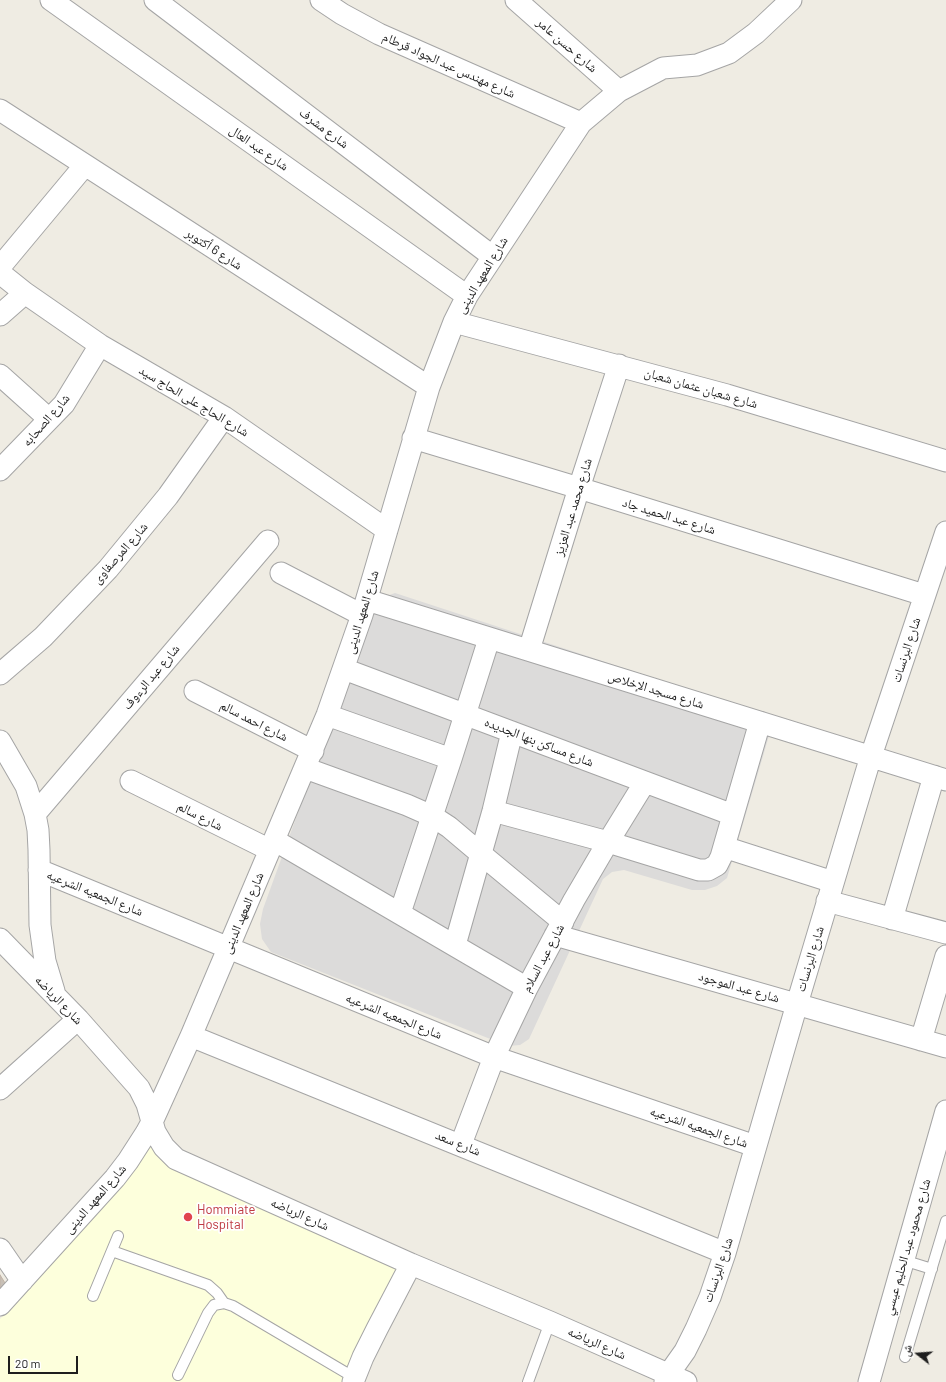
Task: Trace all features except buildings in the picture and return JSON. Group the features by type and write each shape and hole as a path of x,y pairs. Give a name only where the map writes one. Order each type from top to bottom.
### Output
{"street":[{"name":"شارع عبد العال","path":"51,0 467,296"},
{"name":"شارع مشرف","path":"156,0 492,256"},
{"name":"شارع مهندس عبد الجواد قرطام","path":"321,0 342,14 379,34 581,123"},
{"name":"شارع حسن عامر","path":"516,0 619,91"},
{"name":"شارع المعهد الدينى","path":"0,1305 115,1178 128,1161 152,1122 191,1036 327,715 364,608 429,387 454,322 467,296 581,123 619,91 663,68 697,65 728,53 756,33 782,3"},
{"name":"شارع 6 أكتوبر","path":"0,110 429,387"},
{"path":"0,267 85,165"},
{"name":"شارع الحاج على الحاج سيد","path":"0,273 25,294 100,345 224,417 387,530"},
{"path":"0,315 25,294"},
{"name":"شارع شعبان عثمان شعبان","path":"454,322 727,395 946,461"},
{"name":"شارع الصحابه","path":"0,470 64,404 100,345"},
{"name":"شارع محمد عبد العزيز","path":"529,650 619,365"},
{"path":"0,375 49,419"},
{"name":"شارع المرصفاوى","path":"0,674 43,637 108,569 168,496 224,417"},
{"name":"شارع عبد الحميد جاد","path":"413,438 924,595"},
{"name":"شارع البرنسات","path":"673,1380 710,1297 725,1253 755,1146 871,756 946,532"},
{"name":"شارع عبد الرءوف","path":"35,814 268,541"},
{"name":"شارع مسجد الإخلاص","path":"280,573 364,608 529,650 940,778"},
{"path":"400,913 489,639"},
{"name":"شارع مساكن بنها الجديده","path":"344,669 733,816"},
{"name":"شارع احمد سالم","path":"195,691 309,759 432,816 449,827 481,854 559,928"},
{"path":"327,715 451,759"},
{"path":"493,810 608,842 699,870 708,870 717,865 724,847 760,722"},
{"path":"455,945 493,810 512,732"},
{"path":"0,741 26,786 35,814 38,830 40,925 45,961 55,995"},
{"path":"892,919 940,778"},
{"name":"شارع سالم","path":"131,781 272,845 400,913 527,988"},
{"name":"شارع عبد السلام","path":"461,1144 494,1056 527,988 608,842 645,782"},
{"path":"724,847 892,919 946,933"},
{"name":"شارع الجمعيه الشرعيه","path":"39,870 494,1056 755,1146"},
{"name":"شارع عبد الموجود","path":"559,928 797,1004 946,1047"},
{"name":"شارع الرياضه","path":"0,938 78,1019 139,1088 147,1104 155,1132 164,1147 176,1159 411,1264 550,1322 673,1380"},
{"path":"921,1040 946,956"},
{"path":"0,1089 78,1019"},
{"name":"شارع سعد","path":"191,1036 461,1144 725,1253"},
{"name":"شارع محمود عبد الحليم عيسي","path":"869,1382 946,1111"},
{"path":"0,1249 22,1281"},
{"path":"354,1380 377,1328 411,1264"}],"lane":[{"path":"905,1357 946,1221"},
{"path":"93,1296 118,1236"},
{"path":"112,1251 208,1285 217,1293 224,1303"},
{"path":"903,1260 932,1269"},
{"path":"178,1375 208,1313 214,1305 224,1303 233,1306 354,1380"},
{"path":"528,1382 550,1322"}],"shaded area":[{"path":"395,593 761,713 771,729 727,878 717,886 705,890 692,890 624,870 612,872 603,879 529,1039 520,1045 508,1046 271,952 262,939 260,924 263,909 370,614 384,597"},
{"name":"Hommiate Hospital","path":"149,1142 402,1268 344,1382 0,1382 0,1319 137,1164"}],"place":[{"name":"Hommiate Hospital","path":"188,1217"}]}
